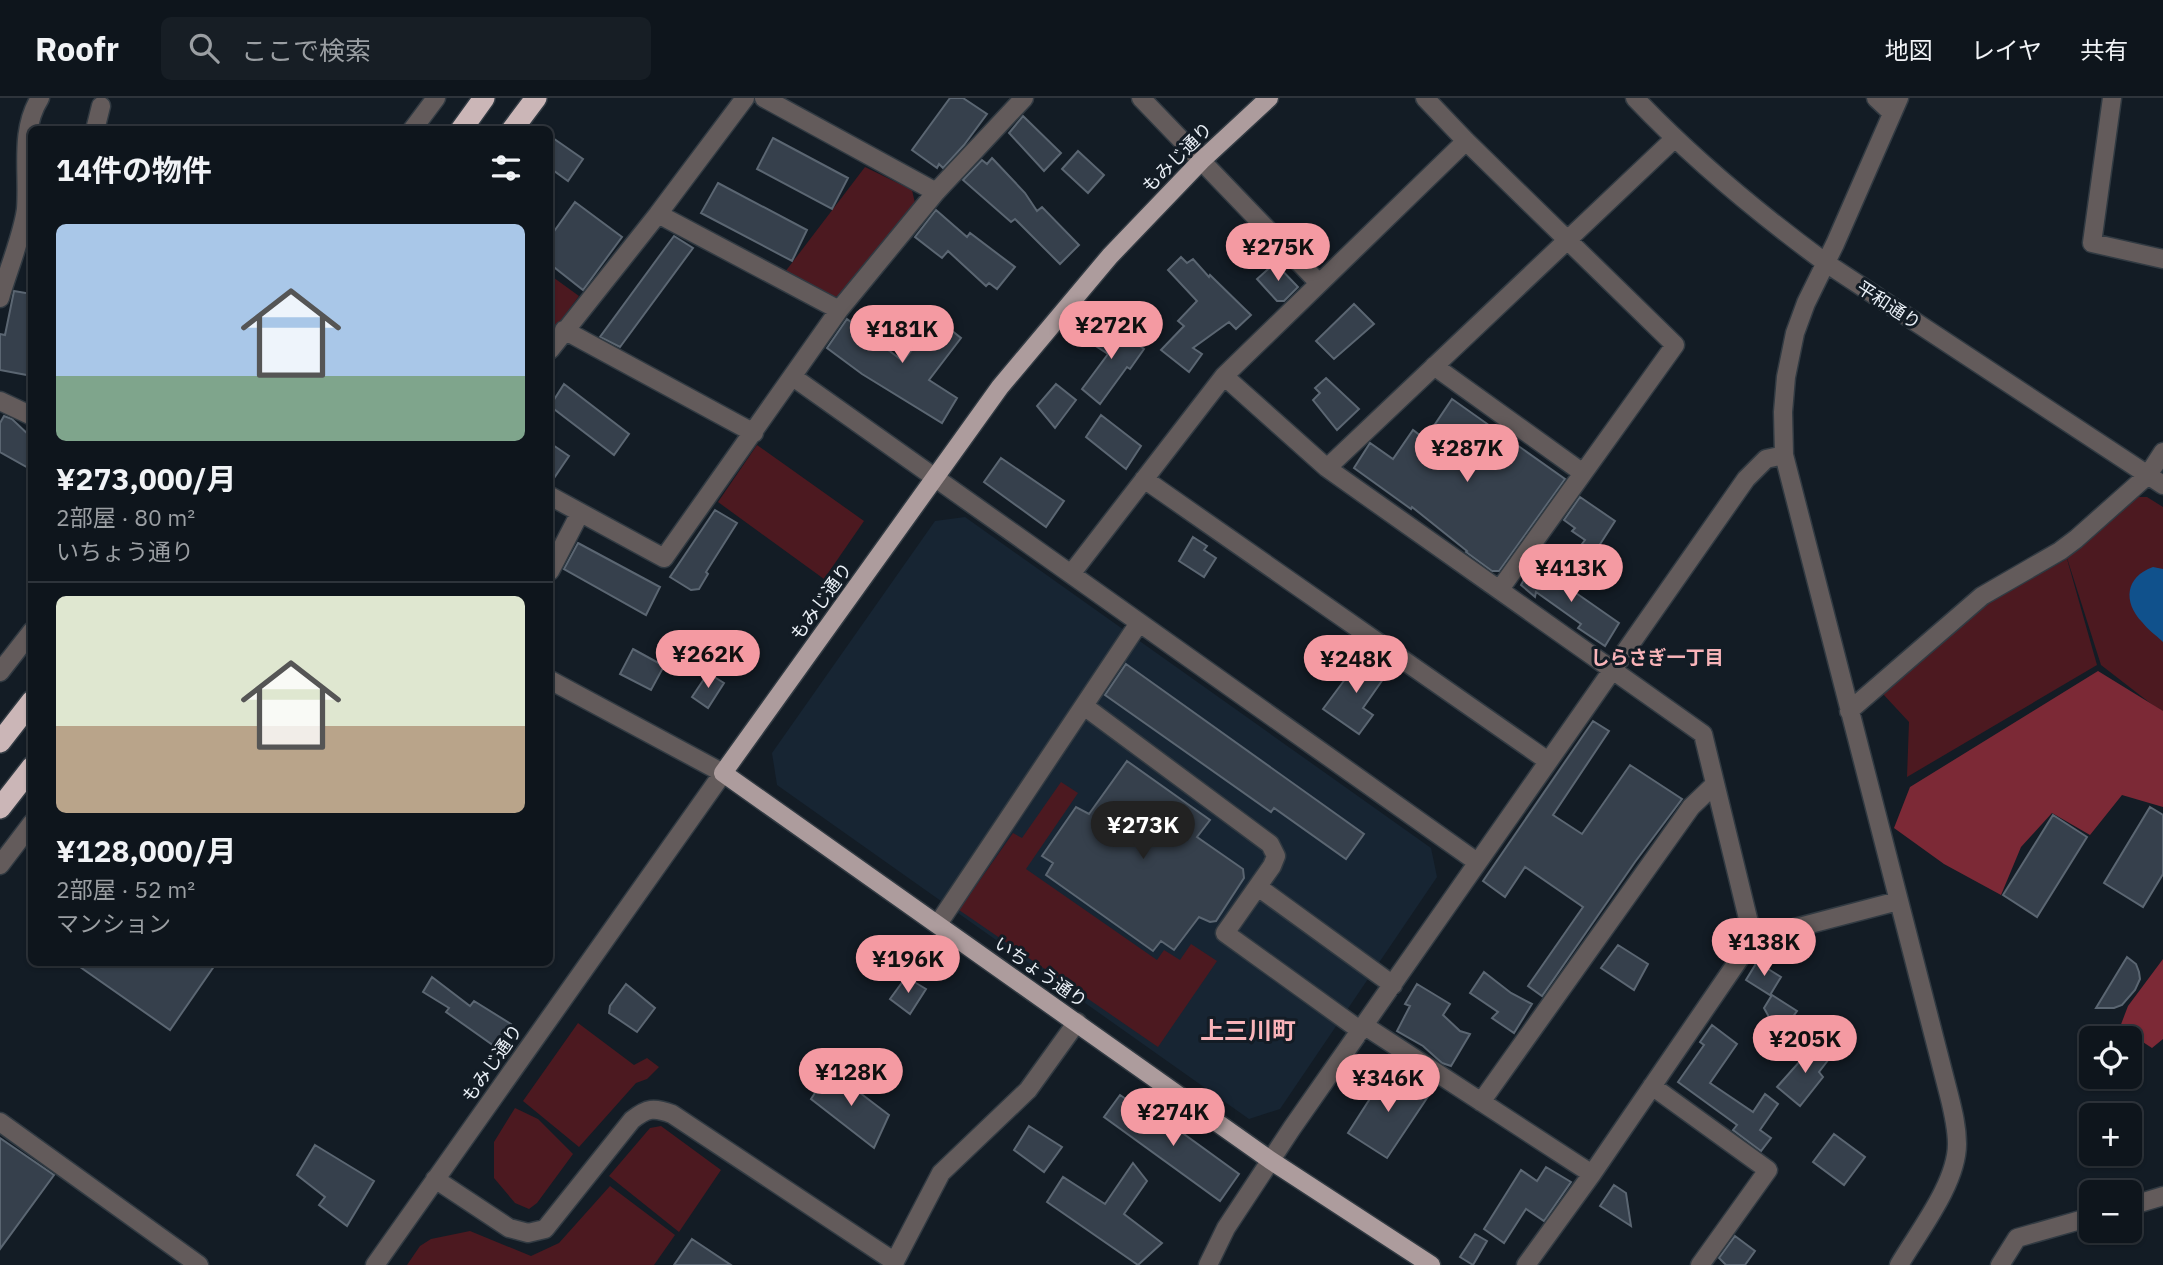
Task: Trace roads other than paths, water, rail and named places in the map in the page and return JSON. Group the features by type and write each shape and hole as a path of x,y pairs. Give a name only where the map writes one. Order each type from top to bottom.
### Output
{"highway":[{"path":"464,126 484,98"},
{"path":"515,126 536,98"},
{"path":"0,742 28,706"},
{"path":"0,808 28,772"}],"main road":[{"name":"もみじ通り","path":"723,773 1000,387 1110,256 1201,161 1269,98"},
{"name":"いちょう通り","path":"723,773 1270,1160 1431,1265"}],"street":[{"path":"0,298 26,211 27,130 32,110 40,98"},
{"path":"415,126 436,98"},
{"path":"553,346 658,214 745,98"},
{"path":"764,98 936,192"},
{"path":"553,498 664,558 839,310 936,192 1024,98"},
{"path":"1141,98 1318,283"},
{"path":"1425,98 1675,345 1500,589"},
{"name":"平和通り","path":"1635,98 1674,139 1750,206 1826,263 2155,480"},
{"path":"1876,98 1895,105 1806,303 1789,357 1783,412 1784,455 1952,1107 1957,1145 1955,1163 1944,1190 1899,1265"},
{"path":"2112,98 2092,243 2163,259"},
{"path":"96,126 101,106"},
{"path":"1327,468 1674,139"},
{"path":"1071,574 1224,376 1466,141"},
{"path":"658,214 839,310"},
{"path":"564,330 754,433"},
{"path":"1434,366 1583,473"},
{"path":"1224,376 1327,468 1703,734 1753,939"},
{"path":"793,377 1477,862"},
{"path":"0,401 28,409"},
{"path":"1849,710 1982,596 2060,551 2155,480 2163,452"},
{"path":"1208,1265 1226,1228 1270,1160 1746,479 1766,459 1784,455"},
{"path":"1144,479 1548,761"},
{"path":"553,564 580,513"},
{"path":"938,924 1139,622"},
{"path":"0,672 28,636"},
{"name":"いちょう通り","path":"553,682 723,773"},
{"path":"1084,706 1270,844 1276,856 1272,866 1225,933 1363,1028 1592,1174"},
{"name":"もみじ通り","path":"375,1265 723,773"},
{"path":"1481,1102 1691,807 1715,784"},
{"path":"0,864 28,828"},
{"path":"1258,887 1393,985"},
{"path":"1526,1265 1592,1174 1753,939 1898,901"},
{"path":"436,1179 509,1228 528,1233 545,1229 632,1121 643,1111 655,1108 672,1114 894,1264 942,1173 1028,1090 1077,1023"},
{"path":"1652,1086 1768,1170 1700,1265"},
{"path":"0,1122 199,1265"},
{"path":"2142,1202 2163,1196"},
{"path":"2000,1265 2017,1238 2079,1220"}],"water":[{"path":"2153,567 2163,569 2163,642 2136,614 2130,598 2132,584 2137,577"}],"district":[{"name":"しらさぎ一丁目","path":"1657,657"},
{"name":"上三川町","path":"1248,1030"}]}
